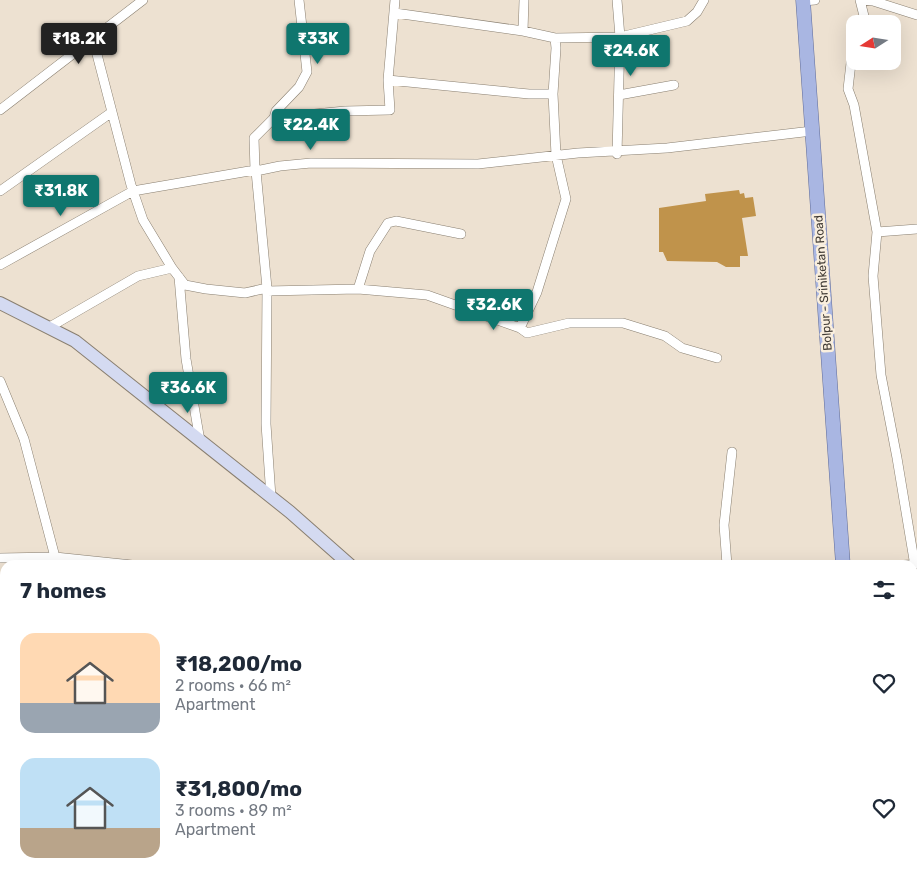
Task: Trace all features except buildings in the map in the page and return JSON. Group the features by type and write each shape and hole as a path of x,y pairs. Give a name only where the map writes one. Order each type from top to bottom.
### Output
{"main road":[{"name":"Bolpur - Sriniketan Road","path":"807,0 812,131 843,560"}],"street":[{"path":"0,110 143,0"},
{"path":"0,265 133,191 255,170 254,138 274,118 276,110 299,87 307,72 299,0"},
{"path":"274,118 345,111 390,110 388,80 395,0"},
{"path":"523,31 524,0"},
{"path":"617,0 620,37 617,152"},
{"path":"395,13 523,31 555,38 620,37 687,21 697,12 704,0"},
{"path":"864,15 862,0 873,1 917,15"},
{"path":"520,328 536,292 566,199 556,155 553,94 555,38"},
{"path":"93,39 133,191 143,220 172,268 185,285 245,293 267,290 358,289 427,295 520,328 527,333 569,323 623,322 665,336 682,348 717,358"},
{"path":"850,70 848,89 854,105 877,232 873,276 881,375 898,458 914,560"},
{"path":"388,80 529,94 553,94"},
{"path":"619,95 674,85"},
{"path":"0,191 112,112"},
{"path":"271,497 266,424 267,290 256,171 311,163 478,164 556,155 667,148 812,131"},
{"path":"358,289 370,251 388,223 396,221 461,234"},
{"path":"877,232 917,229"},
{"path":"48,328 138,276 172,268"},
{"path":"179,276 186,359 200,441"},
{"path":"0,303 75,342 271,497 344,560"},
{"path":"0,381 24,439 55,557"},
{"path":"727,560 724,525 732,452"},
{"path":"0,558 55,557 76,560"}],"shaded area":[{"path":"739,190 740,194 744,193 745,198 753,197 756,216 742,218 748,256 740,256 740,267 726,267 717,262 667,261 663,252 659,252 659,208 706,201 705,194"}]}
